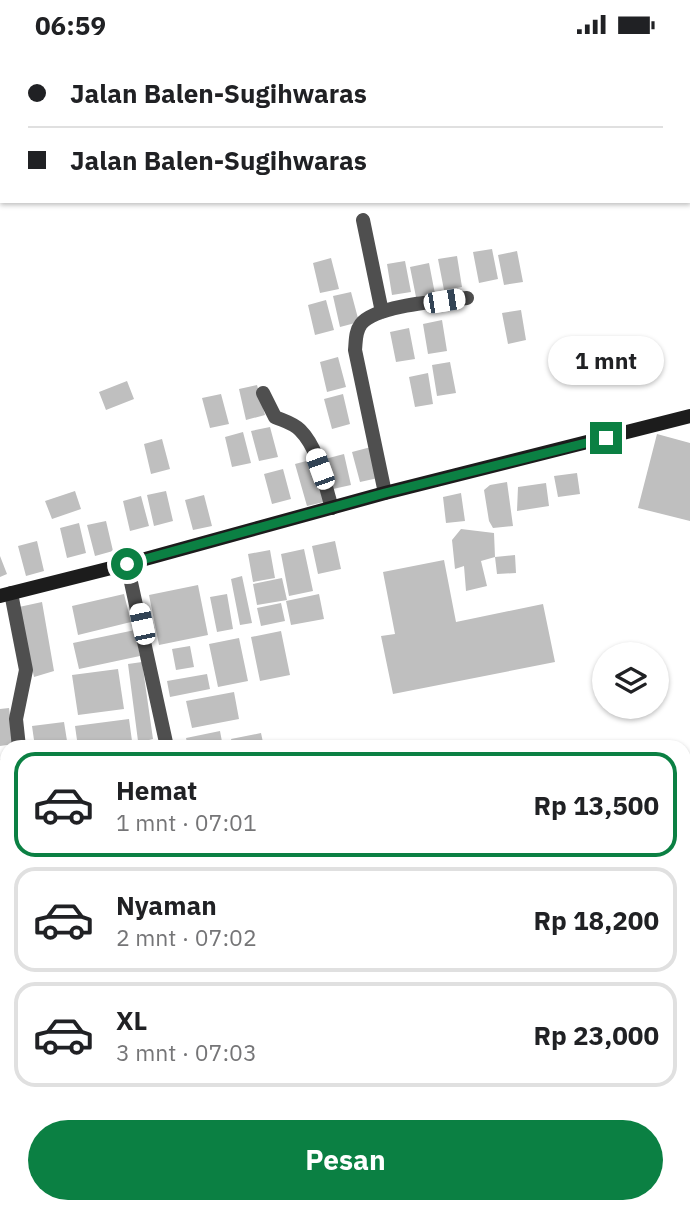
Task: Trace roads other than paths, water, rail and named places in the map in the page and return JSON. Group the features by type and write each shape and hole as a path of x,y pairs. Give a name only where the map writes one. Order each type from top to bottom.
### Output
{"street":[{"path":"363,220 382,312"},
{"path":"385,493 355,350 360,326 370,316 382,312 467,297"},
{"path":"263,393 275,417 292,423 308,440 332,508"},
{"path":"18,740 16,719 26,670 6,594 127,564 385,493 690,416"},
{"path":"127,564 165,740"}]}
